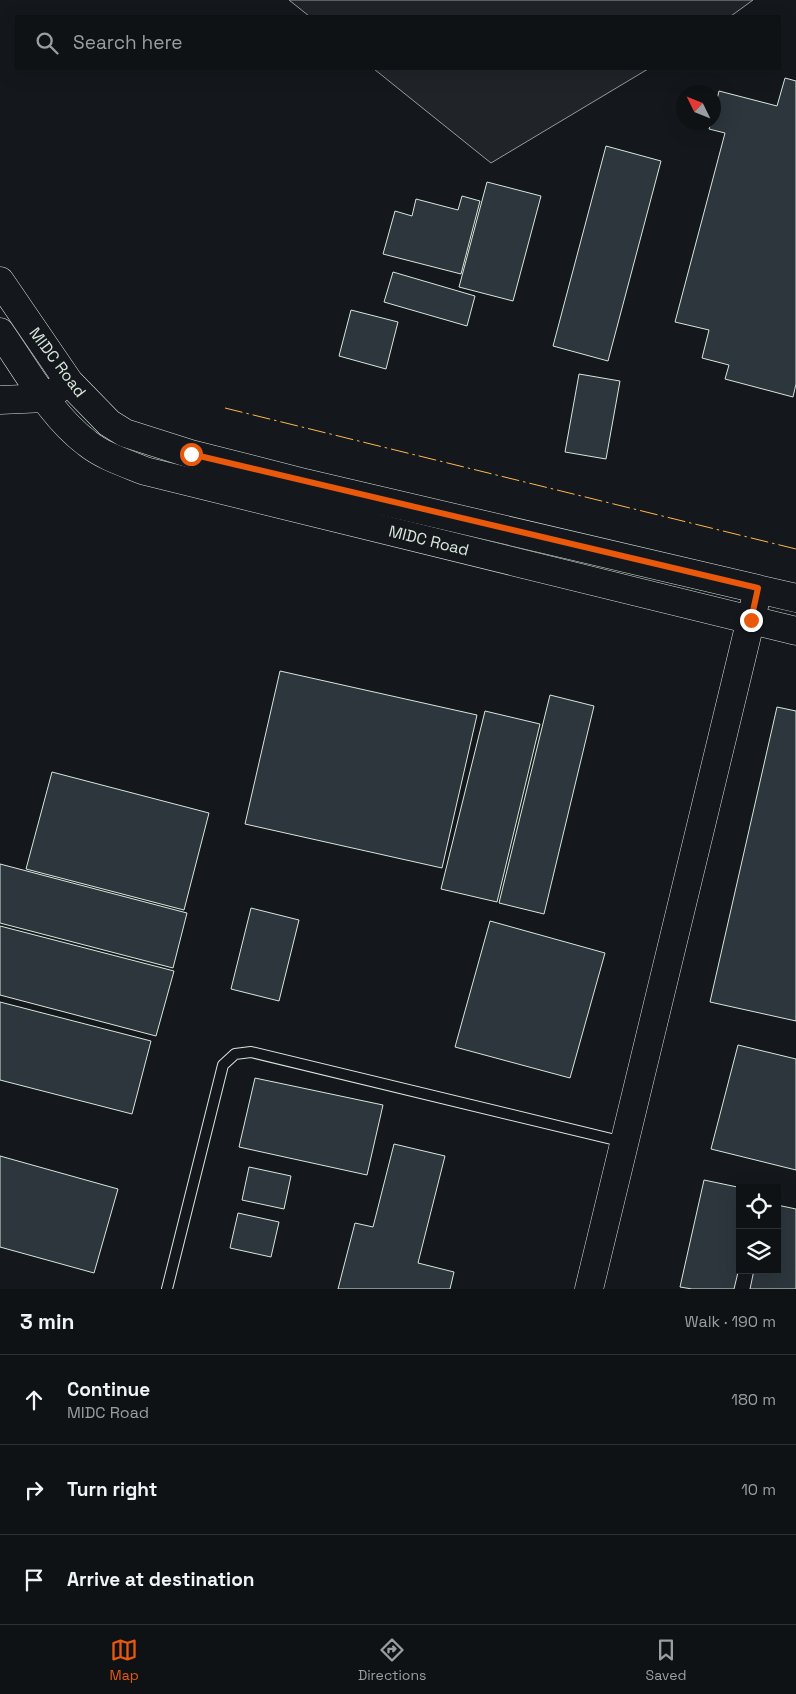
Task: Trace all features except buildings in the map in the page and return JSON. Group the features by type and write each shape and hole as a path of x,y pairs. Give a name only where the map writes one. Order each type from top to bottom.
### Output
{"street":[{"name":"MIDC Road","path":"0,281 69,382 109,424 118,429 191,454 311,484 796,598"},
{"name":"MIDC Road","path":"0,332 46,398 87,444 114,459 145,471 796,631"},
{"path":"0,400 46,398 69,382"},
{"path":"590,1289 758,588"}],"lane":[{"path":"167,1289 223,1065 235,1054 251,1052 625,1142"}],"shaded area":[{"path":"289,0 753,0 732,15 308,15"},
{"path":"375,70 646,70 491,163"}],"power":[{"path":"225,408 796,549"}],"route":[{"path":"191,454 301,482 758,588 751,620"}]}
